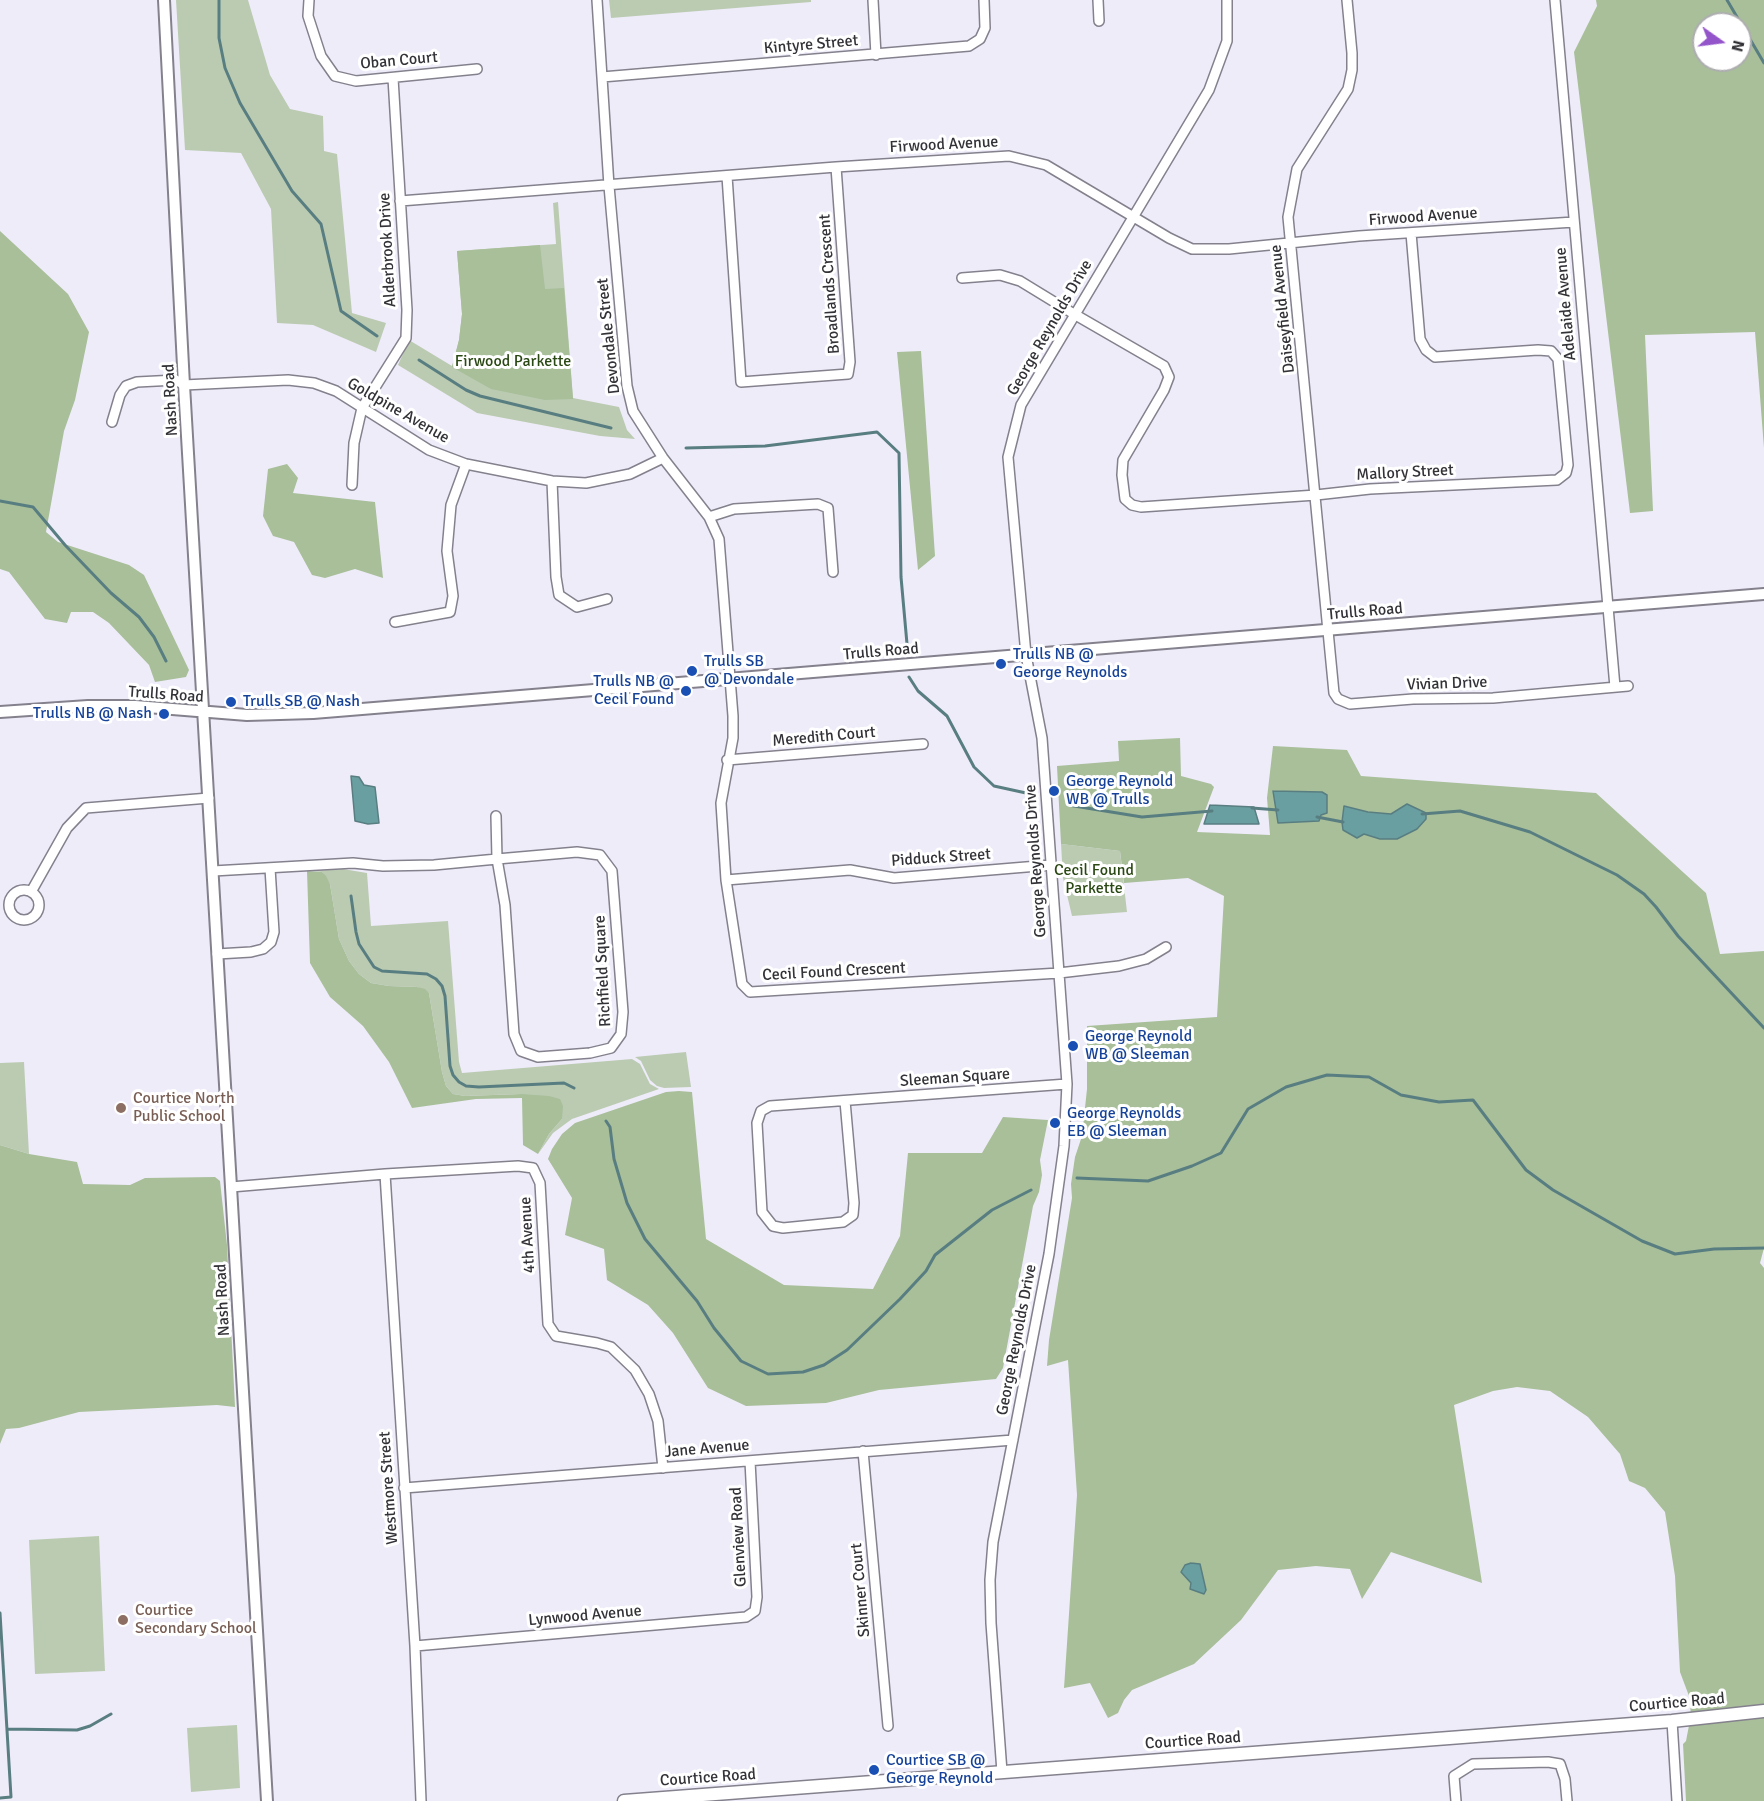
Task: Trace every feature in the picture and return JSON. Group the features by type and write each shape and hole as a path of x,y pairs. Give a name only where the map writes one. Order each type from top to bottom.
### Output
{"main road":[{"name":"Courtice Road","path":"624,1801 1672,1721 1764,1711"}],"street":[{"name":"Nash Road","path":"164,0 184,385 267,1801"},
{"name":"Oban Court","path":"309,0 308,16 321,56 335,76 356,81 477,69"},
{"name":"Devondale Street","path":"597,0 609,186 627,386 633,411 663,458 709,517 718,539 730,679"},
{"path":"873,0 876,55"},
{"name":"Kintyre Street","path":"602,76 969,46 980,39 985,28 984,0"},
{"path":"1098,0 1099,21"},
{"name":"George Reynolds Drive","path":"1002,1772 990,1580 993,1542 1049,1254 1064,1146 1067,1084 1042,738 1026,655 1008,457 1021,405 1209,90 1227,41 1227,0"},
{"name":"Daiseyfield Avenue","path":"1329,630 1288,217 1298,169 1347,89 1352,70 1347,0"},
{"name":"Adelaide Avenue","path":"1555,0 1615,687"},
{"name":"Alderbrook Drive","path":"352,485 354,443 362,408 406,338 393,78"},
{"name":"Firwood Avenue","path":"400,201 836,166 1009,156 1046,165 1169,238 1192,249 1229,249 1359,236 1574,222"},
{"name":"Broadlands Crescent","path":"727,176 741,382 848,374 850,362 836,166"},
{"name":"Mallory Street","path":"1074,314 1164,366 1169,377 1164,390 1123,460 1125,499 1132,505 1141,507 1370,489 1557,480 1566,473 1568,465 1558,359 1551,351 1538,350 1435,357 1426,350 1420,339 1411,233"},
{"path":"962,278 1000,275 1020,281 1074,314"},
{"name":"Goldpine Avenue","path":"112,422 120,394 126,386 137,382 176,380 184,385 288,380 314,383 336,392 429,450 466,464 552,481 586,483 630,474 663,458"},
{"path":"395,622 450,612 453,596 447,551 452,505 466,464"},
{"path":"552,481 556,577 559,595 577,607 607,599"},
{"path":"709,517 734,509 818,504 828,508 833,572"},
{"name":"Trulls Road","path":"0,712 88,706 135,706 271,716 1764,594"},
{"name":"Vivian Drive","path":"1329,630 1334,693 1343,703 1493,698 1628,686"},
{"name":"Cecil Found Crescent","path":"730,679 733,738 721,803 726,880 741,984 750,992 1059,973 1119,966 1146,959 1166,947"},
{"name":"Meredith Court","path":"728,760 923,744"},
{"path":"32,892 67,828 86,808 209,798"},
{"path":"496,816 497,859"},
{"name":"Richfield Square","path":"213,871 353,863 383,866 434,865 497,859 577,852 600,855 612,871 623,1012 621,1034 611,1048 590,1053 538,1057 520,1051 514,1034 505,905 497,859"},
{"name":"Pidduck Street","path":"726,880 850,870 894,878 1050,865"},
{"path":"218,954 251,952 263,949 271,942 274,932 270,868"},
{"name":"Sleeman Square","path":"845,1101 854,1203 853,1215 843,1222 783,1228 773,1226 762,1212 757,1123 761,1111 770,1106 1067,1084"},
{"name":"4th Avenue","path":"231,1187 385,1174 518,1166 533,1168 540,1184 548,1324 556,1336 597,1342 612,1347 635,1370 649,1394 658,1421 663,1468"},
{"name":"Westmore Street","path":"385,1174 415,1646 421,1801"},
{"name":"Jane Avenue","path":"404,1488 1013,1440"},
{"name":"Skinner Court","path":"863,1451 888,1726"},
{"name":"Glenview Road","path":"750,1461 757,1597 755,1611"},
{"name":"Lynwood Avenue","path":"415,1646 746,1617 755,1611"},
{"path":"1672,1721 1677,1801"},
{"path":"1456,1801 1454,1776 1473,1764 1548,1762 1560,1764 1566,1779 1567,1801"}],"green space":[{"path":"176,0 248,0 270,75 290,109 323,116 324,151 337,154 352,313 386,323 376,352 313,325 277,323 271,209 241,153 185,150"},
{"path":"609,0 811,0 811,2 611,18"},
{"path":"1596,0 1764,0 1764,448 1755,332 1645,335 1653,511 1630,513 1574,52 1597,6"},
{"name":"Firwood Parkette","path":"558,202 573,398 619,407 627,430 635,439 600,436 477,413 398,365 409,340 452,366 459,340 462,314 457,251 556,244 553,203"},
{"path":"0,231 68,294 89,332 75,400 64,431 46,532 58,542 129,565 144,575 189,670 186,677 155,682 149,665 109,623 93,612 71,612 67,623 45,619 9,572 0,569"},
{"name":"Firwood Parkette","path":"540,245 545,289 564,288 573,399 545,400 491,389 452,367 459,340 462,314 457,251"},
{"path":"921,351 935,556 918,570 897,352"},
{"path":"287,464 298,478 293,493 375,502 383,578 355,569 325,578 312,575 294,542 273,536 263,516 268,469"},
{"path":"1180,738 1181,776 1211,784 1214,787 1197,832 1270,835 1267,798 1273,746 1347,750 1361,776 1596,793 1706,893 1720,954 1764,951 1764,1248 1760,1263 1764,1268 1764,1801 1686,1801 1683,1744 1686,1741 1691,1715 1689,1696 1680,1672 1675,1576 1665,1512 1645,1488 1629,1481 1620,1454 1588,1417 1550,1391 1517,1387 1493,1391 1454,1405 1482,1583 1391,1552 1362,1599 1350,1569 1316,1566 1278,1570 1241,1620 1194,1664 1132,1690 1118,1713 1108,1718 1090,1683 1064,1688 1077,1495 1068,1360 1047,1366 1049,1340 1072,1198 1071,1184 1075,1157 1082,1136 1087,1089 1087,1026 1217,1017 1224,896 1188,878 1124,883 1120,851 1061,844 1057,766 1119,761 1118,741","holes":["1345,806 1368,812 1391,814 1380,839 1364,834"]},
{"name":"Cecil Found Parkette","path":"1061,844 1120,851 1127,912 1072,916 1063,878"},
{"path":"343,869 367,873 371,926 448,921 459,1062 462,1073 632,1059 640,1064 650,1084 659,1089 572,1119 553,1133 538,1154 549,1134 562,1119 521,1094 465,1096 453,1094 446,1086 442,1072 429,993 417,987 371,983 359,974 349,961 339,939 330,884 322,872 313,871"},
{"path":"307,871 322,872 326,876 330,884 339,939 349,961 359,974 371,983 417,987 429,993 442,1072 446,1086 453,1094 465,1096 521,1094 560,1099 563,1106 562,1119 549,1134 538,1154 523,1145 522,1098 476,1099 412,1108 389,1062 363,1026 330,997 310,963"},
{"path":"686,1052 691,1087 657,1086 650,1080 641,1061 635,1057"},
{"path":"24,1062 29,1154 0,1145 0,1063"},
{"path":"666,1092 692,1092 706,1239 784,1285 873,1289 900,1236 908,1153 982,1153 1003,1117 1048,1120 1040,1160 1042,1175 1039,1192 1033,1206 1003,1368 996,1379 879,1390 826,1403 746,1406 708,1388 673,1333 648,1305 607,1280 604,1249 565,1235 572,1198 548,1159 562,1134 575,1123"},
{"path":"0,1145 29,1154 77,1162 83,1184 130,1185 145,1178 215,1177 220,1181 227,1245 235,1407 217,1405 79,1412 19,1428 6,1429 0,1444"},
{"path":"99,1536 105,1671 35,1674 29,1540"},
{"path":"237,1725 240,1788 191,1792 187,1728"}],"shaded area":[{"path":"351,776 359,777 364,785 375,787 379,823 368,824 355,821"},
{"path":"1273,791 1322,792 1327,795 1327,813 1321,815 1319,821 1278,823"},
{"path":"1407,804 1426,813 1426,819 1417,829 1397,839 1380,839 1364,834 1357,838 1343,830 1344,806 1368,812 1391,814"},
{"path":"1210,805 1254,807 1259,824 1204,824"},
{"path":"1200,1564 1206,1590 1204,1594 1190,1589 1191,1583 1181,1572 1185,1565"}],"waterway":[{"path":"219,0 219,38 225,68 240,103 292,191 321,224 341,311 377,336"},
{"path":"1727,0 1764,63"},
{"path":"419,360 466,390 480,396 611,428"},
{"path":"686,448 765,446 877,432 899,453 901,577 907,644"},
{"path":"0,501 33,507 65,545 111,593 139,617 154,637 166,661"},
{"path":"909,677 918,691 947,716 974,767 994,786 1026,793"},
{"path":"1068,805 1142,817 1212,811"},
{"path":"1252,808 1278,810"},
{"path":"1422,814 1460,811 1530,832 1617,875 1644,894 1678,936 1764,1028"},
{"path":"1317,817 1343,822"},
{"path":"351,896 359,944 374,967 382,971 427,974 442,986 445,996 450,1066 459,1082 466,1086 479,1087 564,1083 574,1088"},
{"path":"1077,1178 1148,1181 1192,1166 1221,1153 1248,1109 1286,1087 1327,1075 1369,1077 1401,1095 1439,1102 1473,1100 1526,1170 1553,1190 1642,1241 1675,1254 1714,1249 1764,1248"},
{"path":"606,1121 610,1127 614,1159 627,1203 645,1239 697,1301 714,1328 741,1361 768,1374 803,1372 824,1365 847,1350 926,1271 935,1255 992,1210 1031,1190"},
{"path":"0,1613 11,1797 0,1798"},
{"path":"7,1729 77,1730 90,1726 111,1714"}],"place":[{"name":"Trulls NB @ George Reynolds","path":"1001,664"},
{"name":"Trulls SB @ Devondale","path":"692,671"},
{"name":"Trulls NB @ Cecil Found","path":"686,691"},
{"name":"Trulls SB @ Nash","path":"231,702"},
{"name":"Trulls NB @ Nash","path":"164,714"},
{"name":"George Reynold WB @ Trulls","path":"1054,791"},
{"name":"George Reynold WB @ Sleeman","path":"1073,1046"},
{"name":"Courtice North Public School","path":"121,1108"},
{"name":"George Reynolds EB @ Sleeman","path":"1055,1123"},
{"name":"Courtice Secondary School","path":"123,1620"},
{"name":"Courtice SB @ George Reynold","path":"874,1770"}]}
